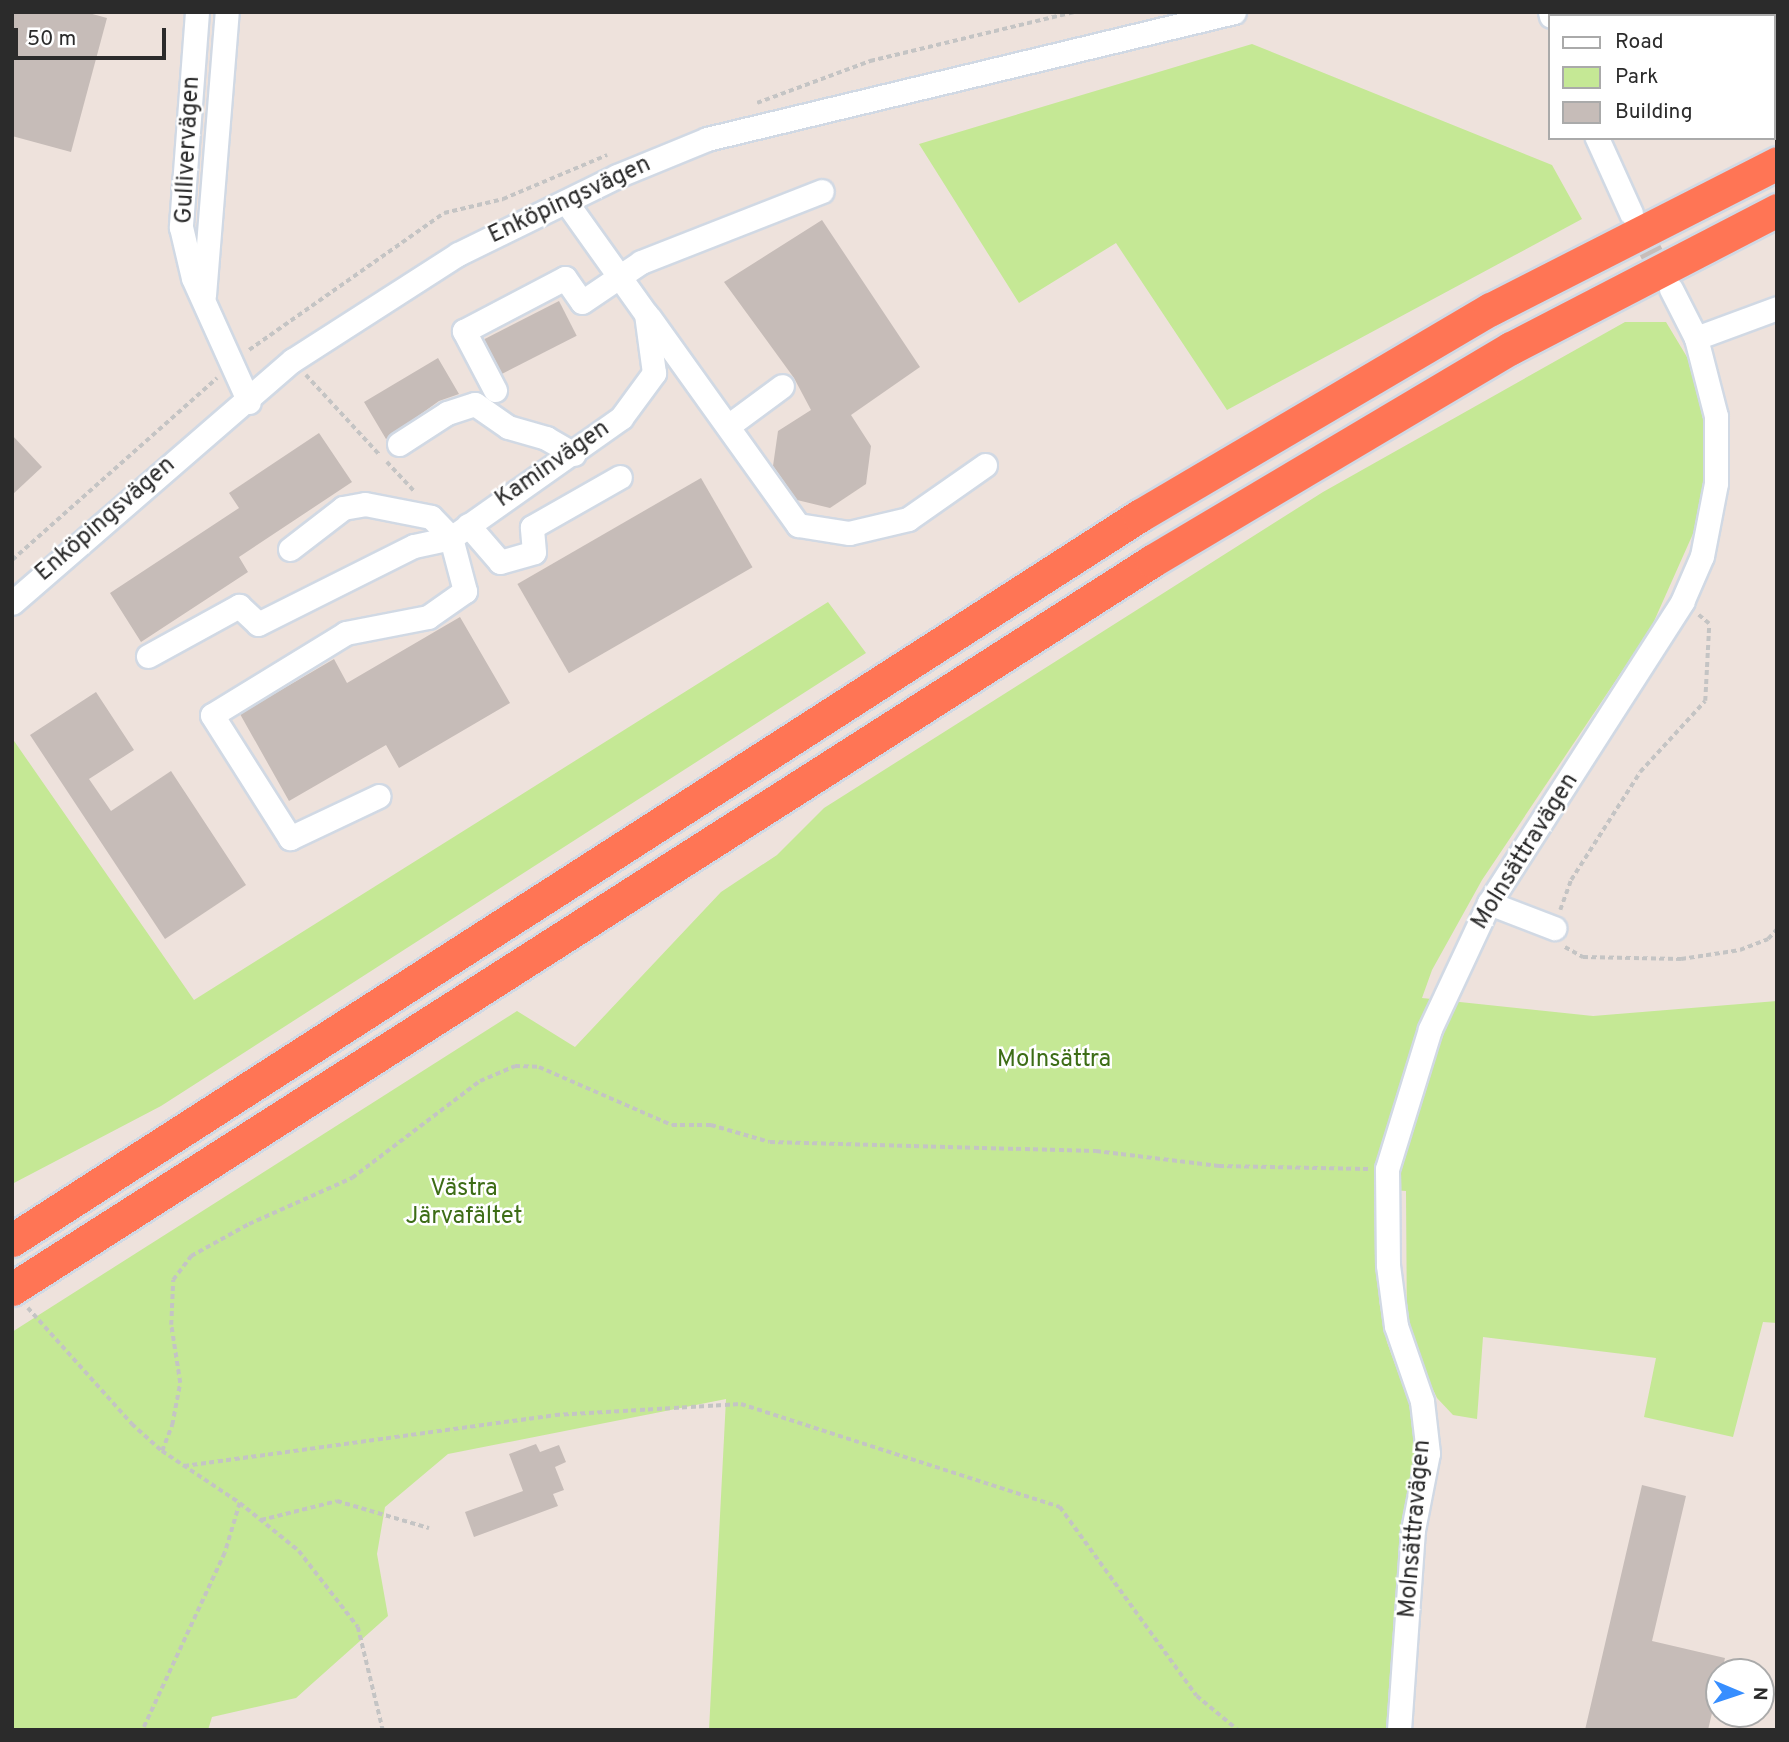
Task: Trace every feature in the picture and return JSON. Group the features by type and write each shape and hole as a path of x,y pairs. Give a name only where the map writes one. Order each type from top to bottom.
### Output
{"highway":[{"path":"12,1240 1139,516 1491,309 1777,163"},
{"path":"19,1298 1152,561 1511,348 1777,210"}],"street":[{"name":"Gullivervägen","path":"197,12 181,227 192,278 229,366 249,402"},
{"path":"204,305 227,12"},
{"name":"Enköpingsvägen","path":"12,603 131,496 249,402 293,360 368,309 458,254 707,139 1234,12"},
{"path":"1598,140 1631,214"},
{"path":"495,390 464,331 565,278 582,302 641,262 822,191"},
{"name":"Kaminvägen","path":"459,531 574,454 621,418 654,373 646,313 566,202"},
{"name":"Molnsättravägen","path":"1399,1730 1413,1530 1428,1453 1422,1401 1396,1326 1388,1265 1387,1169 1430,1029 1489,902 1682,602 1702,556 1716,483 1716,416 1696,338 1671,289"},
{"path":"1696,338 1777,308"},
{"path":"646,313 798,525 849,533 908,519 985,465"},
{"path":"728,426 782,386"},
{"path":"398,444 447,413 475,404 508,427 546,438 574,454"},
{"path":"290,549 343,508 365,504 431,517 459,531 500,562 534,552 533,527 620,477"},
{"path":"148,656 239,606 258,624 414,546 459,531"},
{"path":"379,796 290,838 212,715 346,633 429,617 465,591 459,531"},
{"path":"1489,902 1554,928"}],"path":[{"path":"12,560 229,366"},
{"path":"1682,602 1709,624 1705,701 1640,772 1570,880 1554,928 1556,941 1583,957 1681,959 1740,950 1768,939 1777,929"},
{"path":"162,1451 172,1425 180,1383 171,1325 173,1280 191,1256 249,1224 352,1178 480,1081 515,1066 539,1067 672,1125 711,1125 770,1142 1096,1151 1219,1166 1387,1169"},
{"path":"19,1298 74,1365 162,1451 240,1503 299,1552 358,1627 383,1730"},
{"path":"184,1466 555,1415 741,1404 1060,1507 1197,1696 1238,1730"},
{"path":"261,1520 337,1501 429,1528"},
{"path":"143,1730 225,1553 240,1503"}],"green space":[{"path":"1252,44 1552,165 1582,219 1227,410 1116,243 1019,303 919,144"},
{"name":"Molnsättra","path":"1625,322 1666,322 1690,362 1704,423 1705,470 1696,527 1651,628 1482,880 1432,970 1422,998 1593,1016 1777,1001 1777,1323 1763,1322 1733,1437 1644,1417 1656,1358 1483,1337 1477,1419 1453,1415 1437,1398 1407,1335 1406,1191 1378,1189 1379,1301 1387,1342 1413,1414 1418,1449 1386,1730 709,1730 726,1399 448,1454 385,1507 377,1554 388,1616 296,1698 212,1717 208,1730 12,1730 12,1332 517,1011 575,1047 721,892 777,855 824,808 1323,492"},
{"path":"828,602 866,653 161,1106 12,1184 12,738 194,1000"}],"building":[{"path":"12,12 85,12 107,18 71,152 12,136"},
{"path":"822,220 920,367 851,415 871,446 866,484 830,508 797,500 773,466 778,431 811,410 794,378 724,282"},
{"path":"559,301 577,336 502,374 484,339"},
{"path":"438,358 459,394 439,401 386,439 364,402"},
{"path":"319,433 352,482 239,557 248,572 141,642 110,593 239,508 229,493"},
{"path":"12,435 42,467 12,495"},
{"path":"701,478 752,567 569,673 517,584"},
{"path":"460,617 510,703 399,768 386,745 289,801 240,714 334,659 347,683"},
{"path":"96,692 134,750 89,779 111,811 171,771 246,885 165,939 30,735"},
{"path":"536,1444 540,1452 559,1445 566,1462 555,1467 564,1490 553,1494 558,1506 474,1537 465,1512 523,1491 509,1454"},
{"path":"1642,1485 1686,1496 1652,1641 1725,1658 1705,1658 1705,1728 1708,1730 1585,1730"}],"tunnel":[{"path":"1634,219 1667,282"}],"park label":[{"name":"Västra Järvafältet","path":"464,1204"}]}
